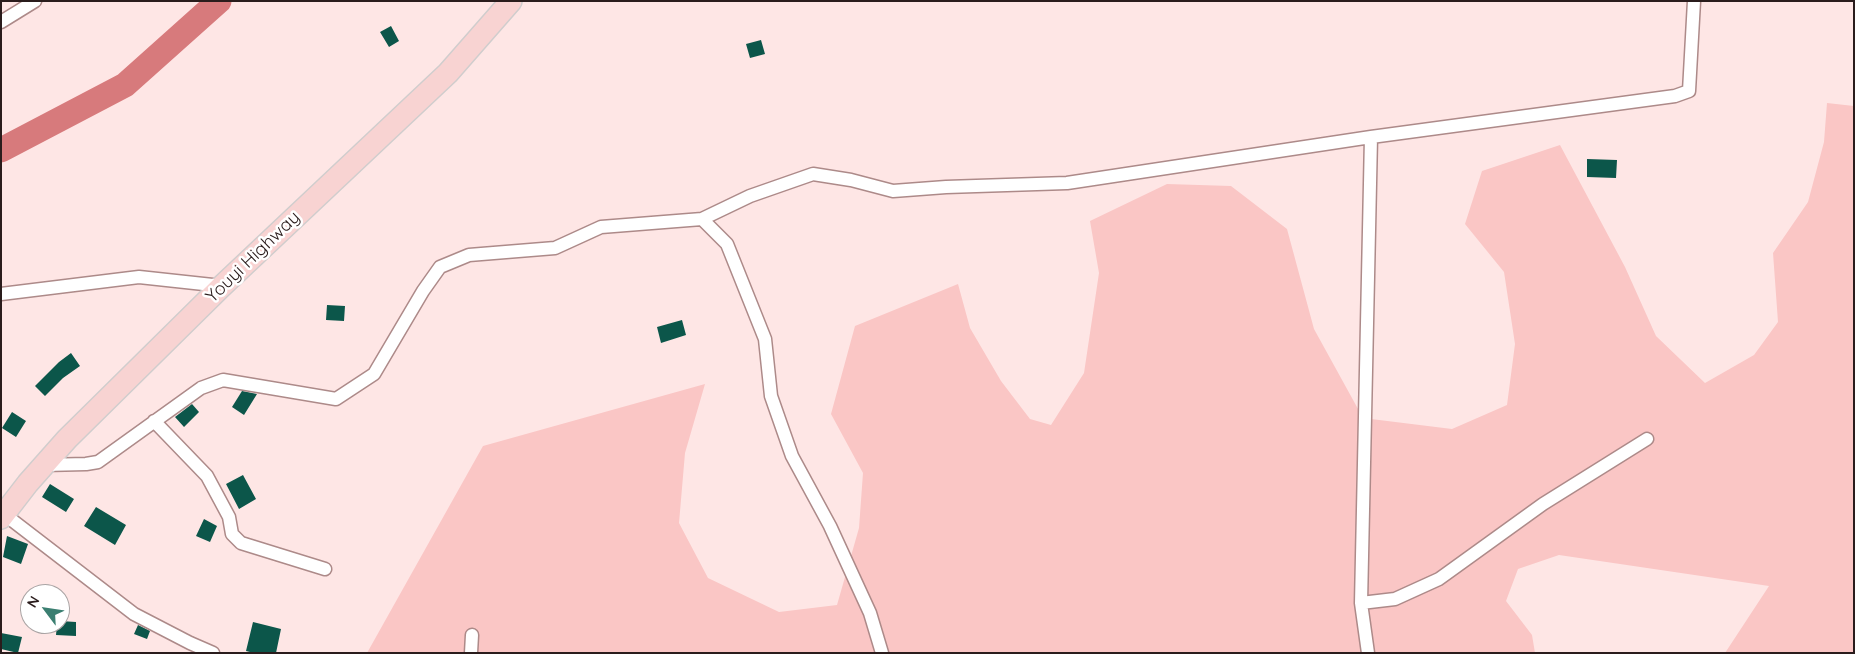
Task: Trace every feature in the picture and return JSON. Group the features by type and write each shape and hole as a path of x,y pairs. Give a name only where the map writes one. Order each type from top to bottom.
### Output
{"main road":[{"name":"Youyi Highway","path":"2,516 67,439 222,286 448,73 511,1"}],"street":[{"path":"1,22 35,1"},
{"path":"44,465 98,462 201,388 223,380 336,399 374,374 423,291 440,267 470,255 555,248 601,228 702,219 750,196 813,174 851,180 893,191 946,187 1067,183 1371,137 1675,96 1689,91 1694,1"},
{"path":"1368,653 1362,603 1371,137"},
{"path":"702,219 727,244 765,339 771,396 792,456 830,526 870,613 882,653"},
{"path":"1,294 139,277 222,286"},
{"path":"154,421 207,476 229,517 232,534 240,543 325,569"},
{"path":"1362,603 1395,598 1439,580 1543,504 1647,439"},
{"path":"2,516 134,614 213,653"},
{"path":"471,653 472,635"}],"shaded area":[{"path":"1827,103 1854,106 1854,653 1725,653 1769,586 1559,555 1518,569 1506,601 1532,635 1535,653 367,653 483,446 705,384 685,453 679,523 708,578 779,612 837,605 859,528 863,473 831,414 855,326 958,284 970,328 1001,381 1030,419 1051,425 1084,373 1099,273 1090,221 1167,184 1231,186 1287,229 1314,329 1363,418 1452,429 1507,405 1515,344 1504,272 1465,224 1482,171 1560,145 1625,267 1656,336 1705,383 1754,355 1778,322 1773,253 1808,202 1824,142"}],"building":[{"path":"391,26 399,41 389,47 380,32"},
{"path":"761,40 765,54 750,58 746,44"},
{"path":"1587,159 1617,160 1616,178 1587,177"},
{"path":"327,305 345,306 344,321 326,320"},
{"path":"682,320 686,335 661,343 657,327"},
{"path":"71,353 80,366 63,378 45,396 35,386"},
{"path":"242,391 257,394 244,415 232,407"},
{"path":"192,404 199,412 184,427 175,417"},
{"path":"12,412 26,421 16,437 2,428"},
{"path":"243,475 256,499 239,509 226,484"},
{"path":"50,484 74,499 66,512 42,497"},
{"path":"96,507 126,525 115,545 84,526"},
{"path":"204,519 217,526 210,542 196,536"},
{"path":"7,536 28,544 21,564 3,557"},
{"path":"70,622 76,622 76,636 56,635 70,634"},
{"path":"253,622 281,629 276,653 246,651"},
{"path":"138,625 150,631 147,639 134,634"},
{"path":"1,633 22,637 18,653 1,649"}],"waterway":[{"path":"1,150 125,85 219,1"}]}
